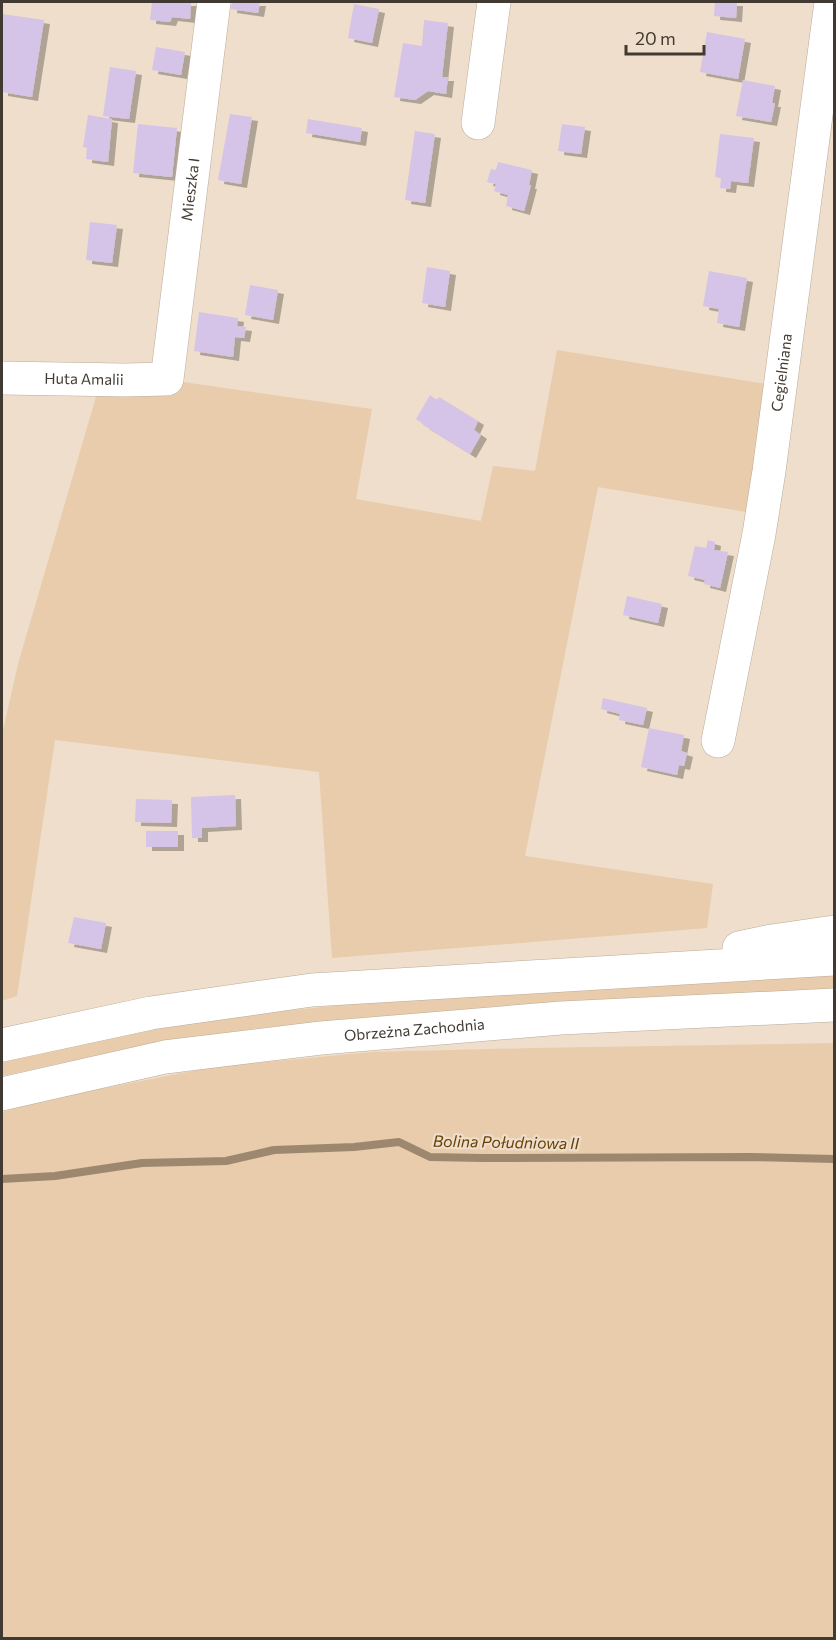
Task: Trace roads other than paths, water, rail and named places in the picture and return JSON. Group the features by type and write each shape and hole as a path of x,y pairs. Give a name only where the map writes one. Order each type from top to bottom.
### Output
{"street":[{"name":"Mieszka I","path":"167,379 214,2"},
{"path":"478,123 494,2"},
{"name":"Cegielniana","path":"718,741 759,534 769,471 831,2"},
{"name":"Huta Amalii","path":"2,378 167,379"},
{"path":"634,972 772,941 834,932"},
{"path":"2,1046 151,1013 312,990 834,959"},
{"name":"Obrzeżna Zachodnia","path":"2,1094 165,1057 321,1038 561,1018 834,1005"},
{"path":"798,1008 834,1012"}],"waterway":[{"name":"Bolina Południowa II","path":"2,1179 55,1176 142,1163 226,1161 274,1150 354,1147 399,1142 430,1157 834,1159"}]}
